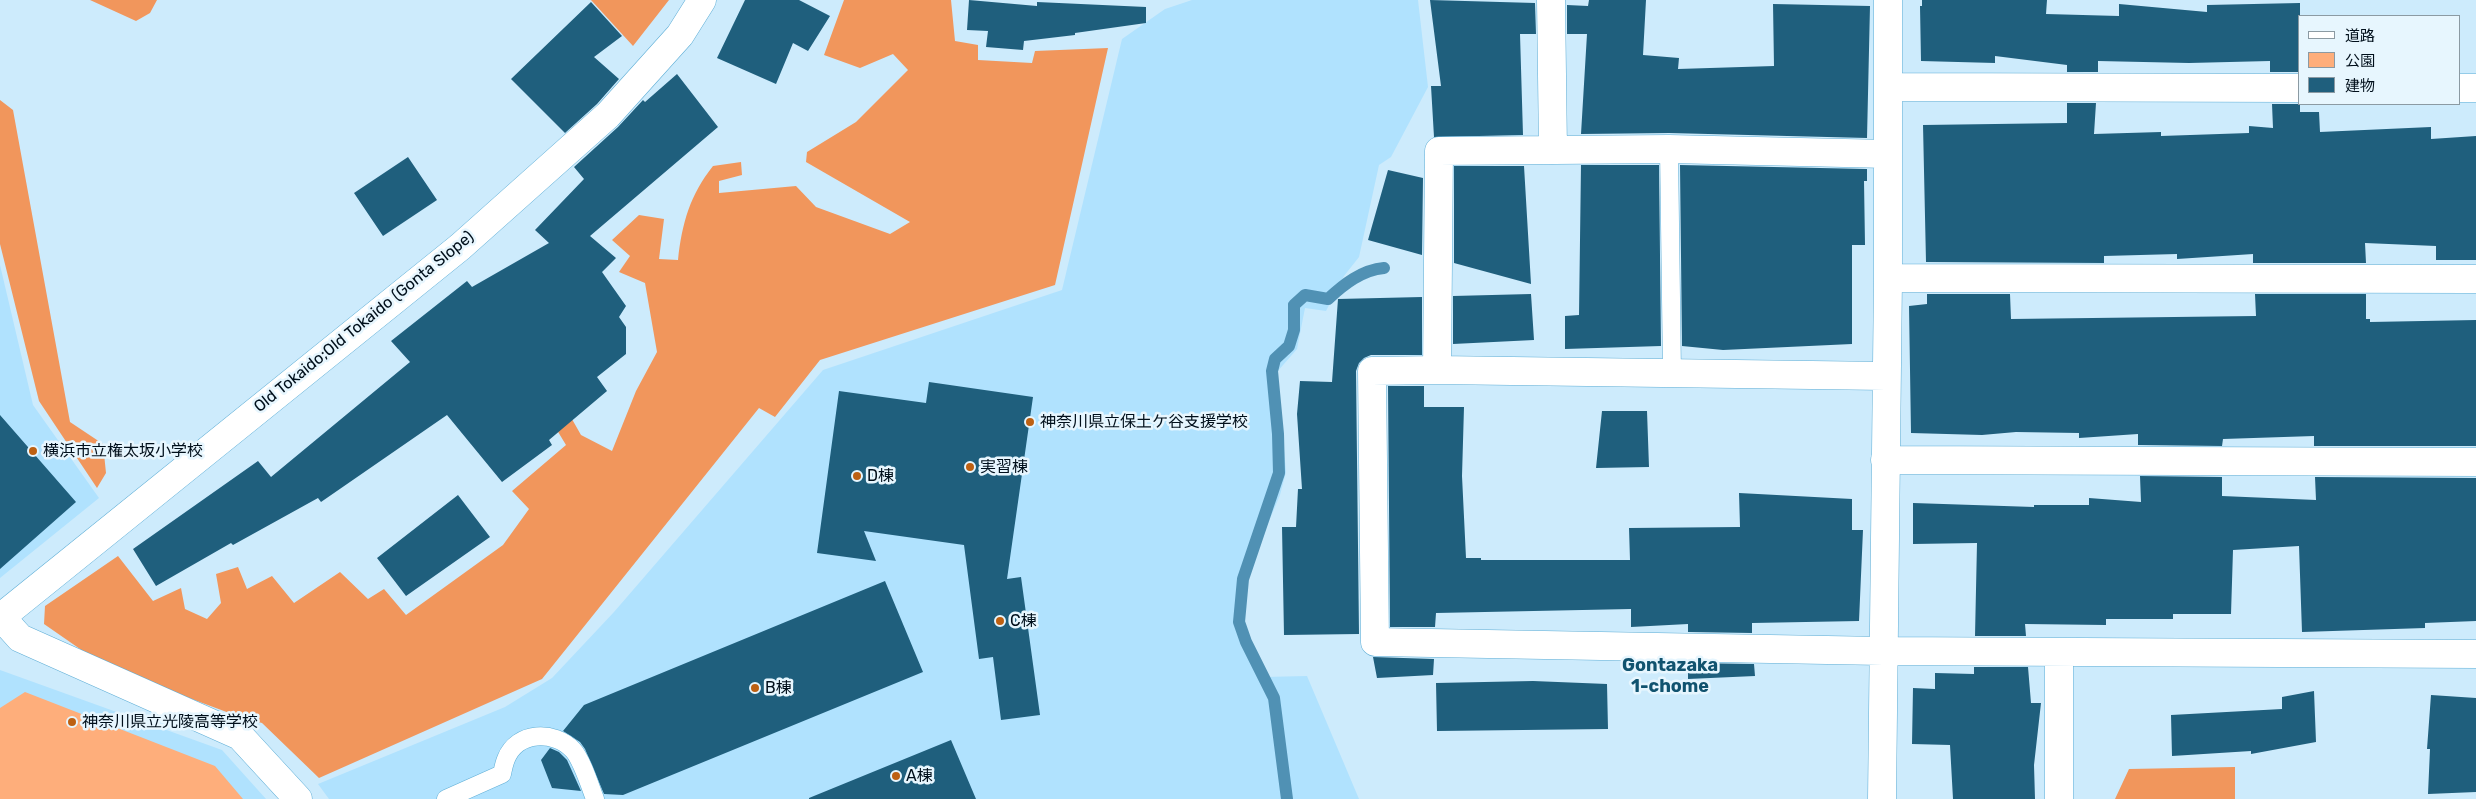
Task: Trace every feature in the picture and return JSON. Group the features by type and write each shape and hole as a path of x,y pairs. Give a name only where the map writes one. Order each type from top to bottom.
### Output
{"street":[{"name":"Old Tokaido;Old Tokaido (Gonta Slope)","path":"0,617 460,247 608,115 680,34 702,0"},
{"path":"1552,0 1553,150"},
{"path":"1882,799 1884,460 1888,278 1888,0"},
{"path":"1888,87 2298,88"},
{"path":"2461,88 2476,88"},
{"path":"1437,370 1439,151 1669,149 1888,154"},
{"path":"1888,278 2476,279"},
{"path":"1886,376 1437,370 1372,372 1375,642 1883,651 2476,654"},
{"path":"1884,460 2476,462"},
{"path":"0,617 20,638 240,736 298,799"},
{"path":"2059,652 2059,799"}],"lane":[{"path":"1669,149 1672,373"},
{"path":"446,799 502,774 506,758 515,745 530,737 546,735 562,740 574,751 595,799"}],"shaded area":[{"path":"90,0 157,0 150,13 136,21"},
{"path":"591,0 669,0 633,46"},
{"path":"844,0 951,0 955,41 978,45 978,60 1032,63 1035,51 1108,48 1055,285 820,360 775,417 759,408 542,679 319,778 262,723 240,717 106,667 44,624 45,606 118,556 153,601 181,588 185,609 207,619 221,603 216,574 238,567 247,589 272,576 294,603 340,572 368,599 384,589 406,615 503,545 529,509 512,491 566,445 537,397 552,384 581,435 612,451 636,391 657,352 645,283 619,272 630,256 612,240 639,215 664,219 659,259 678,260 688,210 705,177 713,166 741,162 742,175 719,181 719,193 796,186 816,207 890,234 910,222 806,162 807,152 856,122 908,70 893,54 860,68 824,55"},
{"name":"神奈川県立保土ケ谷支援学校","path":"1192,0 1418,0 1428,87 1391,157 1379,165 1359,257 1344,276 1326,311 1305,308 1297,349 1277,372 1286,472 1280,495 1243,579 1239,622 1246,642 1264,677 1307,676 1359,799 329,799 318,784 505,707 552,678 614,612 823,370 1062,290 1122,39 1165,9"},
{"path":"0,100 13,110 70,422 103,444 106,473 97,488 39,401 0,244"},
{"name":"横浜市立権太坂小学校","path":"0,265 33,405 99,498 0,578"},
{"name":"神奈川県立光陵高等学校","path":"0,670 222,750 266,799 0,799"},
{"path":"2235,767 2235,799 2115,799 2129,769"}],"green space":[{"name":"神奈川県立光陵高等学校","path":"25,692 215,766 243,799 0,799 0,708"}],"building":[{"path":"745,0 799,0 830,16 808,51 793,43 776,84 717,58"},
{"path":"969,0 1037,6 1037,2 1146,7 1146,23 1075,33 1075,35 1024,41 1023,50 986,47 988,31 967,30"},
{"path":"1430,0 1535,3 1536,34 1520,34 1523,135 1434,137 1431,86 1441,86"},
{"path":"1589,0 1646,0 1643,55 1679,58 1678,69 1774,66 1773,4 1870,6 1867,138 1669,133 1581,134 1587,34 1567,34 1567,5 1588,6"},
{"path":"1922,0 2047,0 2046,14 2119,16 2119,4 2207,12 2207,5 2300,3 2300,15 2298,15 2298,72 2270,72 2270,61 2189,63 2098,61 2098,72 2067,72 2067,65 1995,56 1995,63 1921,61 1920,6 1922,6"},
{"path":"591,2 622,36 594,57 619,79 597,104 565,133 511,79"},
{"path":"677,74 718,127 590,236 616,258 602,272 626,306 619,317 626,327 626,354 597,377 607,391 549,440 552,445 502,482 447,415 321,502 318,498 233,545 231,543 156,586 133,549 258,461 271,477 410,362 391,341 467,281 472,287 549,243 535,230 584,179 574,167 618,127 643,100 645,102"},
{"path":"2067,103 2096,103 2094,134 2161,132 2161,136 2249,133 2249,126 2273,128 2272,104 2298,104 2300,105 2300,112 2319,112 2320,132 2431,127 2431,139 2476,136 2476,260 2436,260 2436,246 2365,243 2366,263 2253,263 2253,254 2177,259 2177,254 2104,256 2104,263 1926,262 1923,125 2067,123"},
{"path":"408,157 437,200 383,236 354,193"},
{"path":"1581,165 1659,165 1661,346 1565,349 1565,316 1579,315"},
{"path":"1680,165 1867,169 1867,181 1864,181 1865,245 1852,245 1852,344 1723,350 1682,346"},
{"path":"1454,166 1524,166 1531,284 1454,263"},
{"path":"1388,170 1423,178 1422,255 1368,240"},
{"path":"1531,294 1534,340 1453,344 1453,296"},
{"path":"1927,294 2010,294 2011,319 2256,316 2255,294 2366,294 2366,319 2370,319 2370,322 2476,320 2476,446 2314,446 2314,436 2223,439 2222,446 2138,445 2138,434 2079,438 2079,433 2016,432 1982,435 1911,433 1909,306 1927,304"},
{"path":"1422,297 1422,355 1371,355 1359,363 1356,371 1359,634 1284,635 1282,527 1296,527 1298,489 1302,489 1297,414 1300,381 1332,382 1338,299"},
{"path":"929,382 1033,397 1007,579 1021,577 1040,715 1001,720 993,657 979,659 964,545 864,531 876,561 817,553 839,391 926,403"},
{"path":"1388,386 1424,386 1424,407 1464,407 1462,476 1466,558 1481,558 1481,560 1630,560 1629,528 1740,527 1739,493 1852,499 1852,530 1863,530 1859,621 1752,623 1752,633 1688,632 1688,624 1631,627 1631,609 1436,613 1435,627 1390,627"},
{"path":"1602,411 1647,411 1649,467 1596,468"},
{"path":"0,415 76,502 0,569"},
{"path":"2140,476 2222,477 2222,496 2316,500 2315,477 2476,478 2476,621 2425,623 2425,628 2302,632 2299,546 2233,550 2231,614 2173,614 2173,619 2106,619 2106,625 2025,624 2026,636 1975,636 1977,543 1913,544 1913,503 2034,507 2034,505 2089,505 2089,498 2141,502"},
{"path":"458,495 490,537 406,596 377,558"},
{"name":"B棟","path":"885,581 923,672 623,795 604,794 585,749 580,742 563,731 584,705"},
{"path":"1373,657 1434,659 1433,675 1377,678"},
{"path":"1688,663 1754,664 1755,676 1688,679"},
{"path":"1974,667 2028,667 2031,703 2041,703 2034,765 2035,799 1953,799 1950,745 1912,744 1913,688 1935,689 1935,673 1974,674"},
{"path":"1533,681 1607,684 1608,729 1437,731 1436,683"},
{"path":"2314,691 2316,742 2251,754 2251,751 2172,756 2171,715 2282,709 2282,697"},
{"path":"2431,695 2476,698 2476,792 2428,794 2430,749 2427,749"},
{"name":"A棟","path":"951,740 976,799 809,799 809,798"},
{"path":"550,748 559,752 567,760 581,791 552,788 541,760"}],"waterway":[{"path":"1287,799 1274,698 1246,642 1239,622 1243,579 1279,473 1278,434 1272,371 1275,359 1289,346 1294,330 1294,305 1305,295 1328,299 1340,288 1361,275 1384,268"}],"place":[{"name":"神奈川県立保土ケ谷支援学校","path":"1030,422"},
{"name":"横浜市立権太坂小学校","path":"33,451"},
{"name":"実習棟","path":"970,467"},
{"name":"D棟","path":"857,476"},
{"name":"C棟","path":"1000,621"},
{"name":"B棟","path":"755,688"},
{"name":"神奈川県立光陵高等学校","path":"72,722"},
{"name":"A棟","path":"896,776"}],"district":[{"name":"Gontazaka 1-chome","path":"1670,676"}]}
